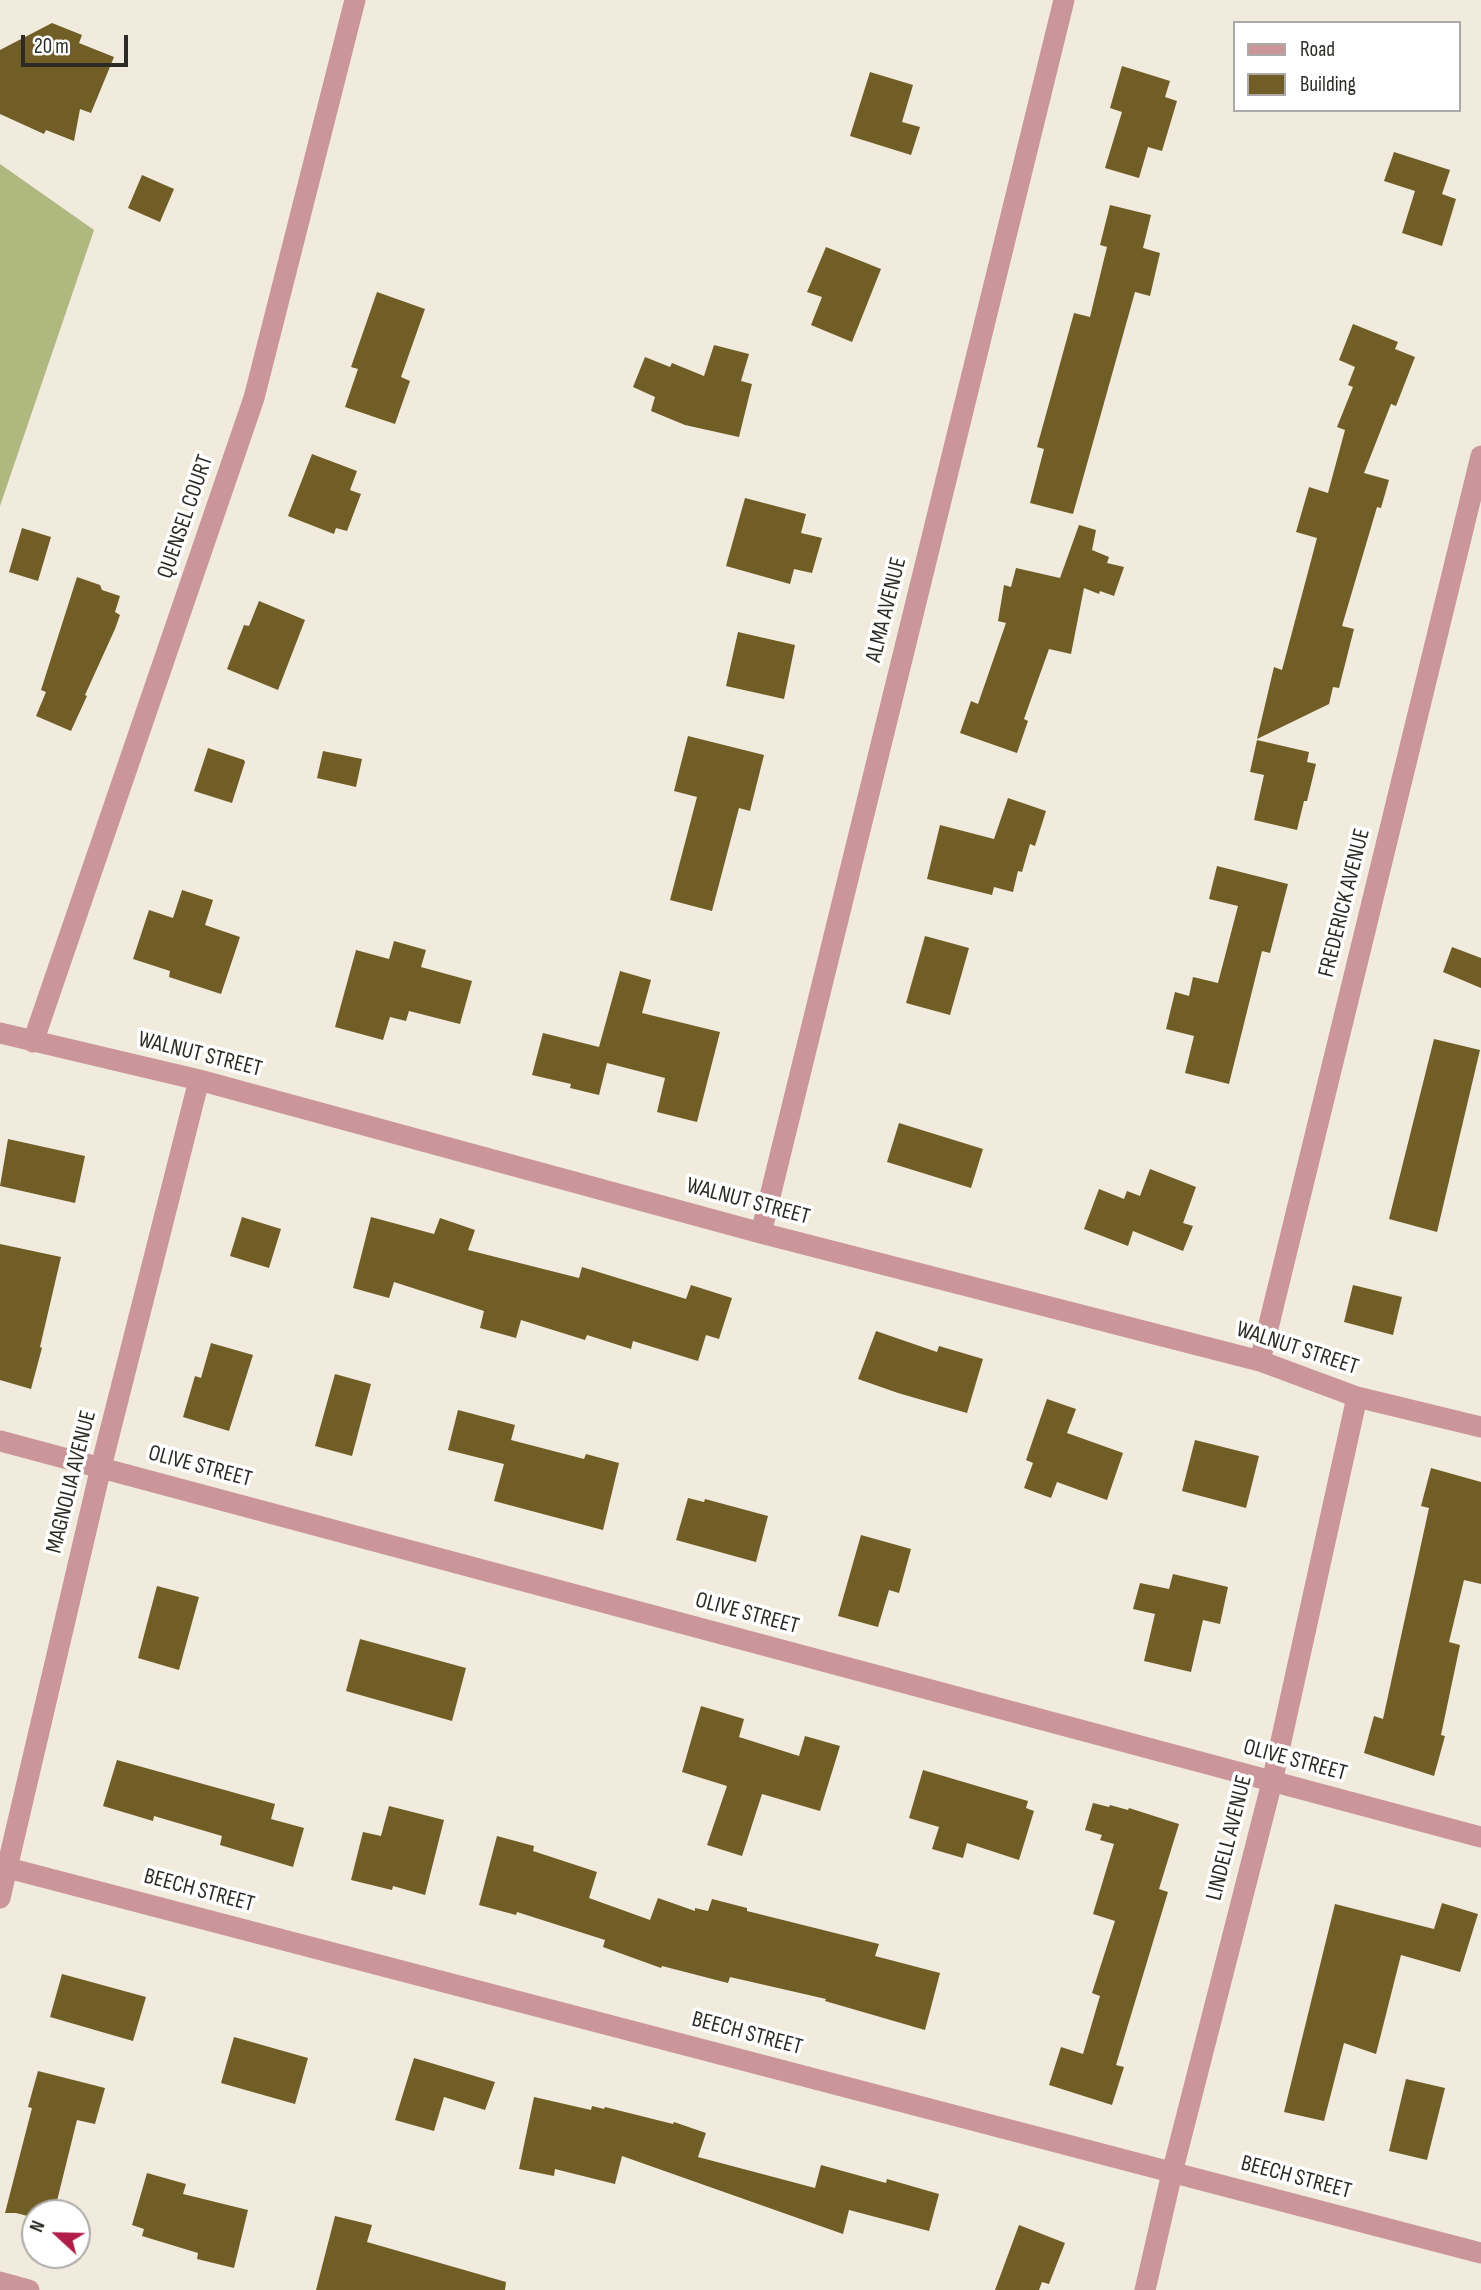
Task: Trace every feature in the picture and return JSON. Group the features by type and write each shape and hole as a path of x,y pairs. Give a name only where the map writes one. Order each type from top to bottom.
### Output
{"street":[{"name":"QUENSEL COURT","path":"33,1042 254,398 355,0"},
{"name":"ALMA AVENUE","path":"761,1233 1064,0"},
{"name":"FREDERICK AVENUE","path":"1260,1362 1481,456"},
{"name":"WALNUT STREET","path":"0,1033 200,1080 761,1233 1260,1362 1357,1396 1481,1427"},
{"name":"MAGNOLIA AVENUE","path":"0,1898 4,1867 200,1080"},
{"name":"LINDELL AVENUE","path":"1145,2290 1172,2173 1272,1782 1357,1396"},
{"name":"OLIVE STREET","path":"0,1441 1481,1837"},
{"name":"BEECH STREET","path":"4,1867 1481,2253"},
{"path":"0,2283 29,2290"}],"green space":[{"path":"0,164 94,230 0,506"}],"building":[{"path":"52,23 82,35 79,43 114,57 91,113 80,109 74,141 46,130 44,134 0,114 0,50"},
{"path":"1122,66 1170,81 1165,97 1177,101 1162,151 1148,147 1139,178 1105,168 1122,112 1110,108"},
{"path":"870,72 913,85 902,122 920,127 911,155 850,136"},
{"path":"1394,152 1450,170 1442,194 1456,199 1442,246 1402,233 1415,191 1384,181"},
{"path":"142,175 174,189 160,222 128,208"},
{"path":"1110,205 1151,215 1143,248 1160,253 1150,296 1135,292 1073,514 1030,503 1044,449 1037,447 1074,313 1090,317 1107,247 1100,245"},
{"path":"826,247 881,269 852,342 811,325 822,297 807,292"},
{"path":"377,292 425,309 401,377 410,381 395,424 345,407 358,369 351,367"},
{"path":"1353,324 1398,342 1395,349 1415,357 1396,406 1391,404 1364,473 1389,480 1381,508 1377,507 1342,626 1354,629 1339,688 1333,687 1329,704 1257,739 1274,667 1282,670 1317,538 1296,532 1309,487 1328,493 1345,430 1337,427 1353,387 1348,385 1355,367 1339,360"},
{"path":"714,345 749,354 741,381 752,384 739,437 685,425 651,411 655,397 633,387 645,357 670,367 672,363 704,376"},
{"path":"312,454 357,471 350,490 361,494 347,531 336,528 334,534 288,516"},
{"path":"745,498 806,514 801,533 822,538 812,573 794,569 790,584 726,566"},
{"path":"1079,525 1096,530 1092,550 1109,557 1107,563 1124,567 1114,596 1084,588 1071,654 1049,649 1024,719 1028,721 1017,753 960,733 971,701 978,704 1006,623 998,621 1004,585 1011,587 1016,568 1060,578"},
{"path":"22,528 51,537 38,581 9,572"},
{"path":"77,577 120,596 115,612 120,615 71,731 36,716 46,692 41,690"},
{"path":"259,601 305,620 278,690 227,669 244,625 249,626"},
{"path":"738,632 795,645 784,699 726,686"},
{"path":"688,736 764,755 750,811 739,808 712,911 670,900 697,797 674,791"},
{"path":"1257,740 1309,752 1307,762 1316,764 1297,830 1254,820 1264,775 1250,772"},
{"path":"208,748 245,762 232,803 194,791"},
{"path":"323,751 362,759 356,787 317,778"},
{"path":"1008,798 1046,811 1035,846 1030,844 1022,872 1018,871 1013,892 994,887 992,895 927,879 940,825 994,839"},
{"path":"1217,866 1288,884 1270,953 1262,951 1229,1084 1185,1073 1194,1036 1166,1029 1175,992 1189,996 1193,977 1218,983 1238,906 1209,899"},
{"path":"182,890 213,900 205,925 240,937 221,994 169,977 170,971 133,959 149,910 173,918"},
{"path":"925,936 969,948 950,1015 906,1003"},
{"path":"394,941 426,950 421,967 472,981 460,1024 409,1011 406,1021 390,1017 383,1040 335,1027 356,950 389,959"},
{"path":"1452,947 1481,958 1481,988 1443,972"},
{"path":"620,971 651,980 642,1013 720,1032 697,1122 657,1112 665,1078 607,1063 599,1095 570,1088 571,1084 532,1075 543,1033 599,1047"},
{"path":"1434,1039 1480,1050 1437,1232 1389,1219"},
{"path":"899,1123 983,1149 971,1188 887,1162"},
{"path":"8,1139 85,1156 75,1203 0,1186"},
{"path":"1150,1169 1196,1187 1183,1223 1193,1226 1183,1251 1133,1231 1128,1246 1084,1229 1099,1189 1124,1199 1127,1191 1140,1196"},
{"path":"242,1217 281,1229 269,1268 230,1256"},
{"path":"371,1217 434,1234 440,1218 475,1230 468,1250 579,1278 582,1267 686,1299 691,1285 732,1298 719,1339 706,1335 698,1361 633,1341 631,1349 587,1335 585,1340 521,1320 516,1338 480,1328 484,1311 394,1282 389,1298 353,1288"},
{"path":"0,1244 61,1257 31,1389 0,1380"},
{"path":"1353,1285 1402,1297 1393,1335 1344,1322"},
{"path":"876,1331 937,1352 939,1346 983,1359 967,1413 858,1379"},
{"path":"211,1343 253,1355 229,1431 183,1417 195,1376 201,1378"},
{"path":"335,1374 371,1384 352,1456 315,1446"},
{"path":"1047,1399 1076,1409 1067,1433 1123,1453 1107,1500 1057,1482 1051,1498 1024,1488 1033,1463 1026,1460"},
{"path":"458,1410 515,1425 511,1440 584,1459 586,1454 619,1463 603,1530 494,1501 504,1464 448,1450"},
{"path":"1195,1440 1259,1456 1246,1508 1182,1491"},
{"path":"1431,1468 1481,1482 1481,1584 1464,1580 1449,1642 1460,1645 1441,1735 1445,1736 1434,1776 1364,1753 1374,1716 1383,1719 1429,1508 1421,1506"},
{"path":"688,1498 704,1502 705,1499 768,1516 756,1562 676,1540"},
{"path":"861,1535 911,1549 899,1593 889,1590 878,1627 838,1616"},
{"path":"1173,1574 1228,1587 1220,1624 1203,1620 1191,1672 1144,1661 1155,1614 1133,1609 1140,1583 1169,1589"},
{"path":"157,1586 199,1597 179,1670 138,1658"},
{"path":"360,1639 466,1668 452,1721 346,1691"},
{"path":"701,1706 744,1719 739,1737 799,1756 805,1736 840,1746 820,1811 762,1794 742,1856 707,1845 727,1786 682,1772"},
{"path":"117,1760 275,1804 271,1819 304,1828 293,1867 220,1845 222,1836 154,1816 153,1821 103,1806"},
{"path":"923,1770 1028,1801 1026,1808 1034,1811 1019,1860 967,1843 963,1858 932,1849 939,1827 909,1818"},
{"path":"1093,1803 1128,1810 1129,1808 1179,1824 1159,1889 1168,1892 1116,2065 1124,2067 1112,2105 1049,2085 1061,2047 1083,2054 1100,1996 1092,1993 1115,1921 1093,1914 1114,1844 1100,1840 1102,1835 1085,1830"},
{"path":"389,1806 444,1820 425,1895 393,1886 392,1890 351,1880 363,1832 381,1836"},
{"path":"497,1836 534,1846 533,1851 597,1872 589,1898 650,1920 658,1898 695,1911 695,1908 708,1911 712,1899 747,1908 747,1911 879,1944 875,1956 940,1973 925,2030 825,2001 826,1999 730,1977 728,1983 662,1966 661,1968 603,1947 605,1940 517,1912 516,1915 479,1905"},
{"path":"1442,1903 1478,1914 1460,1972 1401,1955 1376,2054 1344,2043 1324,2121 1284,2112 1335,1904 1434,1929"},
{"path":"62,1974 146,1997 133,2041 50,2017"},
{"path":"234,2037 308,2058 295,2104 221,2083"},
{"path":"414,2058 495,2082 485,2110 444,2097 434,2131 395,2120"},
{"path":"38,2071 105,2088 95,2124 77,2120 57,2199 21,2199 21,2214 5,2213 32,2108 28,2107"},
{"path":"1406,2079 1445,2088 1427,2160 1389,2151"},
{"path":"534,2097 591,2110 592,2106 605,2107 673,2124 674,2122 706,2133 698,2157 815,2188 821,2165 886,2183 887,2179 939,2194 929,2231 849,2210 843,2234 622,2156 615,2184 555,2169 554,2176 519,2169"},
{"path":"147,2173 186,2184 183,2194 248,2210 234,2268 197,2259 198,2253 142,2236 144,2229 132,2225"},
{"path":"335,2216 372,2225 367,2242 506,2282 505,2290 316,2290"},
{"path":"1019,2225 1065,2243 1049,2284 1042,2282 1039,2290 995,2290"}]}
